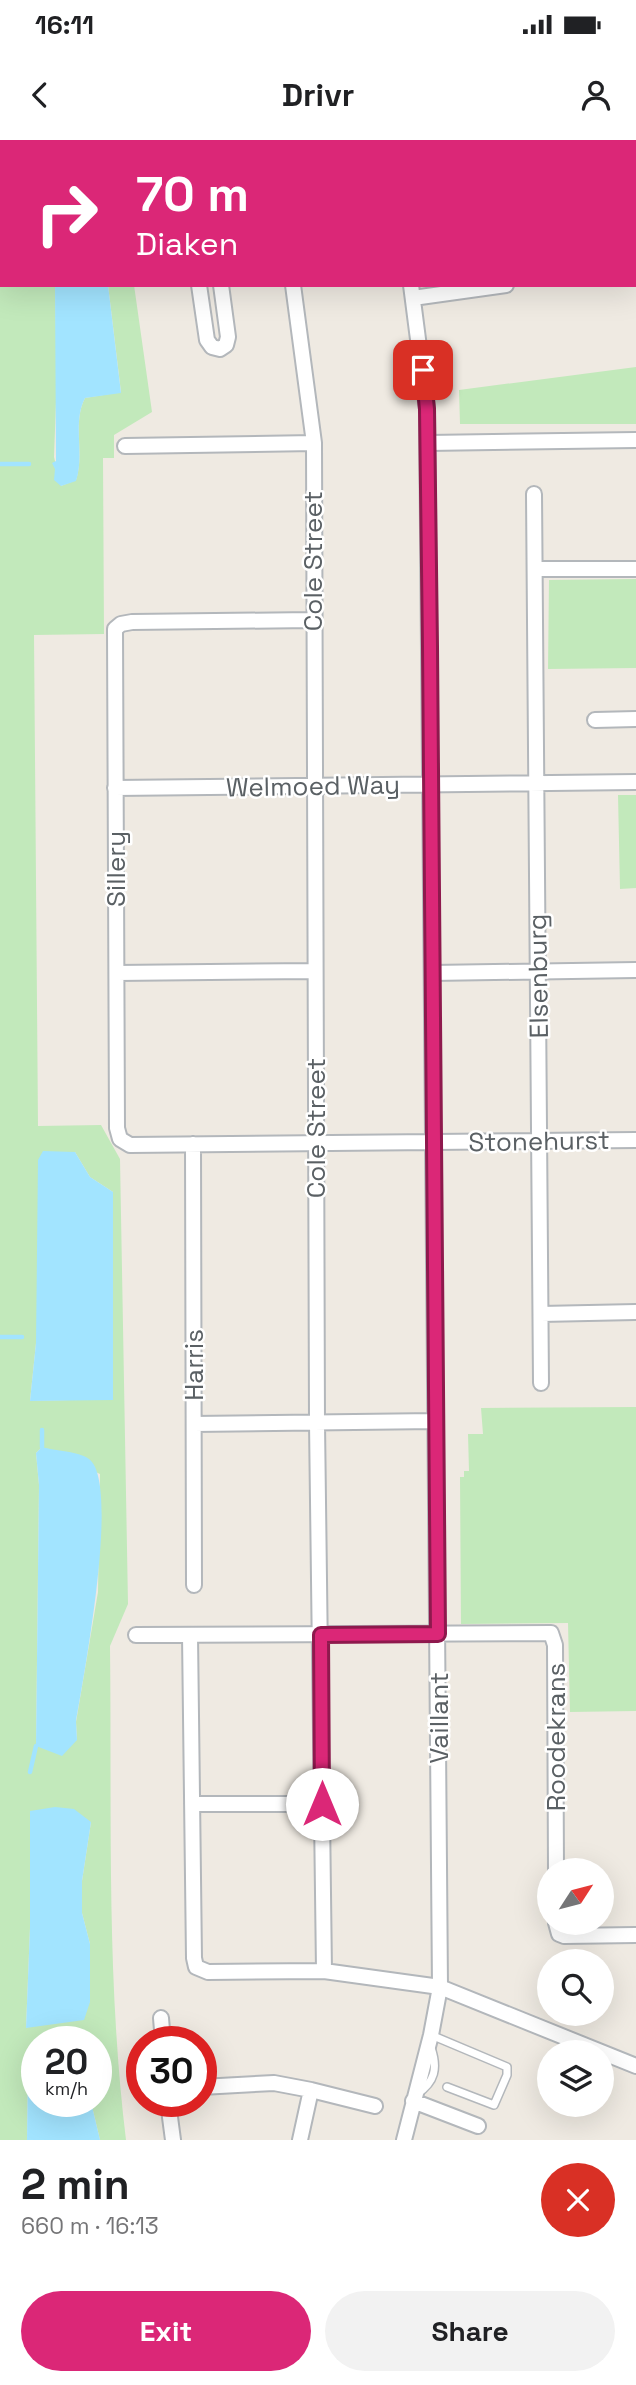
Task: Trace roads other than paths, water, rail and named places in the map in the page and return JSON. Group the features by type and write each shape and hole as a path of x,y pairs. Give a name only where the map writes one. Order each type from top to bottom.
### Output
{"street":[{"path":"199,287 207,340 212,347 220,349 226,345 229,337 221,287"},
{"name":"Cole Street","path":"293,287 314,443 312,620 317,1423 324,1971"},
{"path":"412,292 479,287"},
{"name":"Vaillant","path":"404,2140 430,2040 440,1987 428,443 426,394 412,292"},
{"path":"428,443 636,440"},
{"path":"125,446 314,443"},
{"name":"Elsenburg","path":"534,494 541,1383"},
{"path":"535,569 636,569"},
{"name":"Sillery","path":"117,1128 114,635 118,625 132,622 312,620"},
{"path":"595,720 636,719"},
{"name":"Welmoed Way","path":"115,788 636,782"},
{"path":"432,973 636,970"},
{"path":"117,973 315,971"},
{"name":"Stonehurst","path":"117,1128 120,1139 127,1145 636,1140"},
{"name":"Harris","path":"193,1144 194,1585"},
{"path":"541,1314 636,1312"},
{"path":"194,1424 435,1421"},
{"name":"Roodekrans","path":"438,1634 548,1633 554,1637 556,1858"},
{"path":"136,1635 438,1634"},
{"path":"190,1635 194,1958 199,1969 208,1972 324,1971 440,1987 636,2066"},
{"path":"192,1804 322,1804"},
{"path":"614,1935 636,1935"},
{"path":"161,2018 162,2026"},
{"path":"217,2086 274,2083 375,2106"},
{"path":"300,2140 311,2090"},
{"path":"414,2098 478,2126"},
{"path":"171,2117 173,2140"}],"lane":[{"path":"430,2040 507,2067 508,2075 494,2105 447,2087"}],"water":[{"path":"55,287 108,287 121,393 85,398 79,418 76,481 61,486 54,480 55,469 52,463 56,461"},
{"path":"43,1151 75,1152 90,1177 113,1192 113,1400 30,1401 36,1343 38,1160"},
{"path":"42,1447 89,1459 98,1475 101,1504 97,1583 76,1722 77,1740 62,1756 36,1746 39,1485 36,1453"},
{"path":"55,1807 74,1809 91,1822 82,1881 82,1913 90,1944 90,2002 84,2020 26,2026 30,1928 30,1811"},
{"path":"27,2117 95,2117 100,2140 27,2140"}],"waterway":[{"path":"0,464 29,464"},
{"path":"0,1337 22,1337"},
{"path":"42,1430 42,1447"},
{"path":"30,1772 36,1746"}]}
